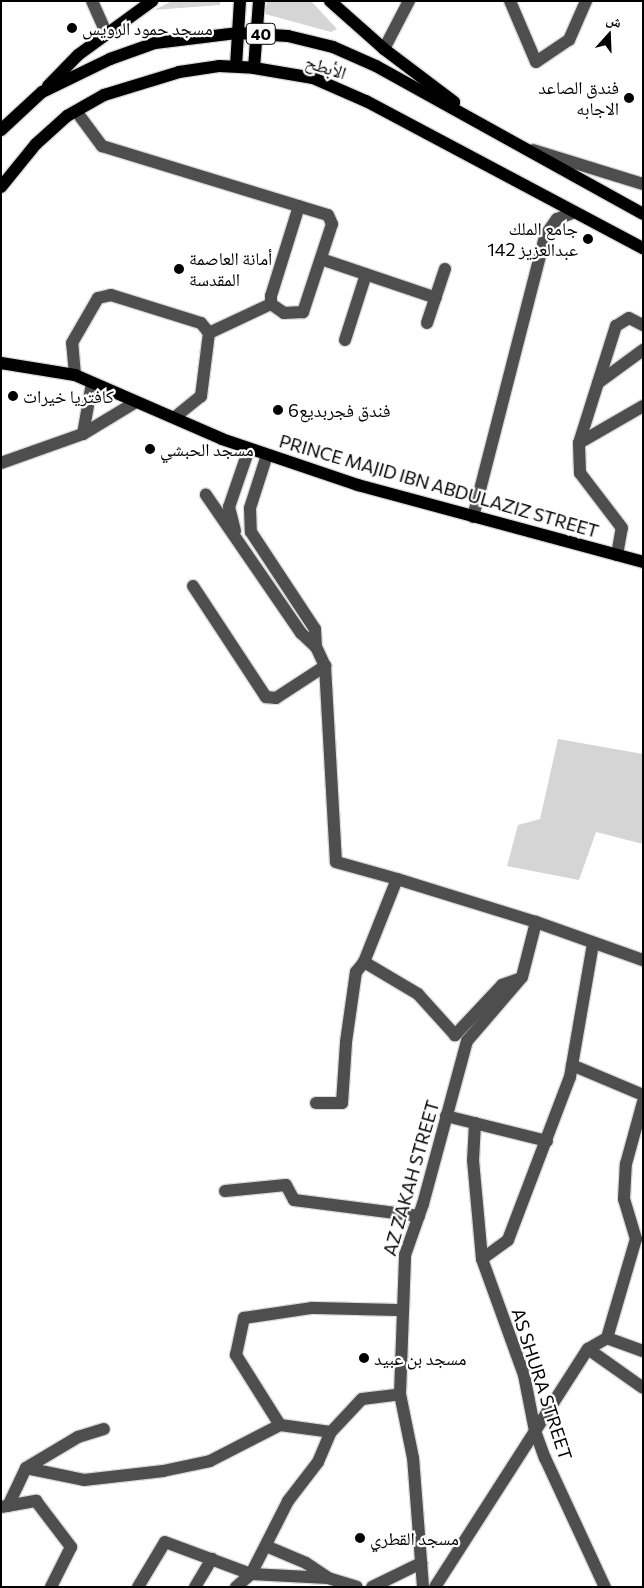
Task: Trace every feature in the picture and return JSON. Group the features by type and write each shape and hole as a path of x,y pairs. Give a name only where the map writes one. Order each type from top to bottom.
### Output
{"main road":[{"path":"42,92 78,55 106,32 152,1"},
{"path":"236,66 240,1"},
{"path":"254,68 259,34 259,1"},
{"path":"330,1 384,49 489,129"},
{"name":"الأبطح","path":"1,130 42,92 110,58 155,43 238,33 288,36 334,47 376,66 643,214"},
{"name":"الأبطح","path":"1,186 36,144 76,111 104,95 179,72 236,66 313,78 366,100 643,248"},
{"name":"PRINCE MAJID IBN ABDULAZIZ STREET","path":"1,363 74,375 267,455 473,516 643,562"}],"street":[{"path":"92,1 106,32"},
{"path":"384,49 409,1"},
{"path":"510,1 536,62 569,40 586,1"},
{"path":"76,111 102,146 328,215 332,224 304,312 284,313 271,304"},
{"path":"522,146 642,182"},
{"path":"209,333 271,304 299,206"},
{"path":"473,516 544,236 557,220 575,212"},
{"path":"321,259 436,298"},
{"path":"427,323 445,269"},
{"path":"345,340 366,274"},
{"path":"74,375 72,343 98,298 111,295 201,323 209,333 201,396 176,416"},
{"path":"617,555 622,528 580,473 579,444 616,326 629,318 643,325"},
{"path":"598,383 643,350"},
{"path":"82,434 92,383"},
{"path":"1,463 82,434 136,402"},
{"path":"579,444 643,406"},
{"path":"237,540 228,507 249,448"},
{"path":"267,455 250,508 251,532 315,629 316,647"},
{"path":"206,495 301,633 316,647 325,666 336,862 536,922 592,944 643,960"},
{"path":"193,586 266,697 276,698 325,666"},
{"path":"316,1103 342,1103 346,1042 356,972 364,962 397,879"},
{"name":"AZ ZAKAH STREET","path":"423,1587 413,1458 400,1394 401,1310 405,1254 419,1216 467,1041 522,977 536,922"},
{"path":"482,1259 508,1240 547,1141 572,1065 592,944"},
{"path":"364,962 418,994 455,1035 502,985 522,977"},
{"path":"572,1065 643,1095"},
{"path":"435,1587 588,1350 607,1338 636,1239 624,1199 637,1144 643,1102"},
{"path":"446,1116 547,1141"},
{"name":"AS SHURA STREET","path":"476,1123 473,1160 482,1259 524,1375 536,1431 605,1587"},
{"path":"225,1191 286,1185 294,1200 419,1216"},
{"path":"280,1425 236,1355 244,1318 312,1308 401,1310"},
{"path":"607,1338 643,1350"},
{"path":"588,1350 643,1388"},
{"path":"236,1587 250,1574 288,1501 318,1462 331,1432 362,1400 400,1394"},
{"path":"26,1468 84,1480 163,1471 210,1461 280,1425 331,1432"},
{"path":"4,1507 26,1468 78,1437 104,1429"},
{"path":"4,1507 36,1501 71,1547 50,1587"},
{"path":"138,1587 165,1542 250,1574 328,1578 356,1587"},
{"path":"266,1546 306,1563 328,1578"},
{"path":"199,1584 212,1560"},
{"path":"372,1587 422,1563"}],"shaded area":[{"path":"172,1 220,1 220,5 154,10"},
{"path":"267,1 311,1 337,29 331,32 265,14"},
{"path":"558,739 643,754 643,844 596,832 579,880 507,866 518,825 540,819"}],"place":[{"name":"مسجد حمود الرويس","path":"72,28"},
{"name":"فندق الصاعد الاجابه","path":"629,98"},
{"name":"جامع الملك عبدالعزيز 142","path":"588,239"},
{"name":"أمانة العاصمة المقدسة","path":"179,269"},
{"name":"كافتريا خيرات","path":"13,396"},
{"name":"فندق فجربديع6","path":"278,410"},
{"name":"مسجد الحبشي","path":"150,449"},
{"name":"مسجد بن عبيد","path":"364,1358"},
{"name":"مسجد القطري","path":"360,1538"}]}
